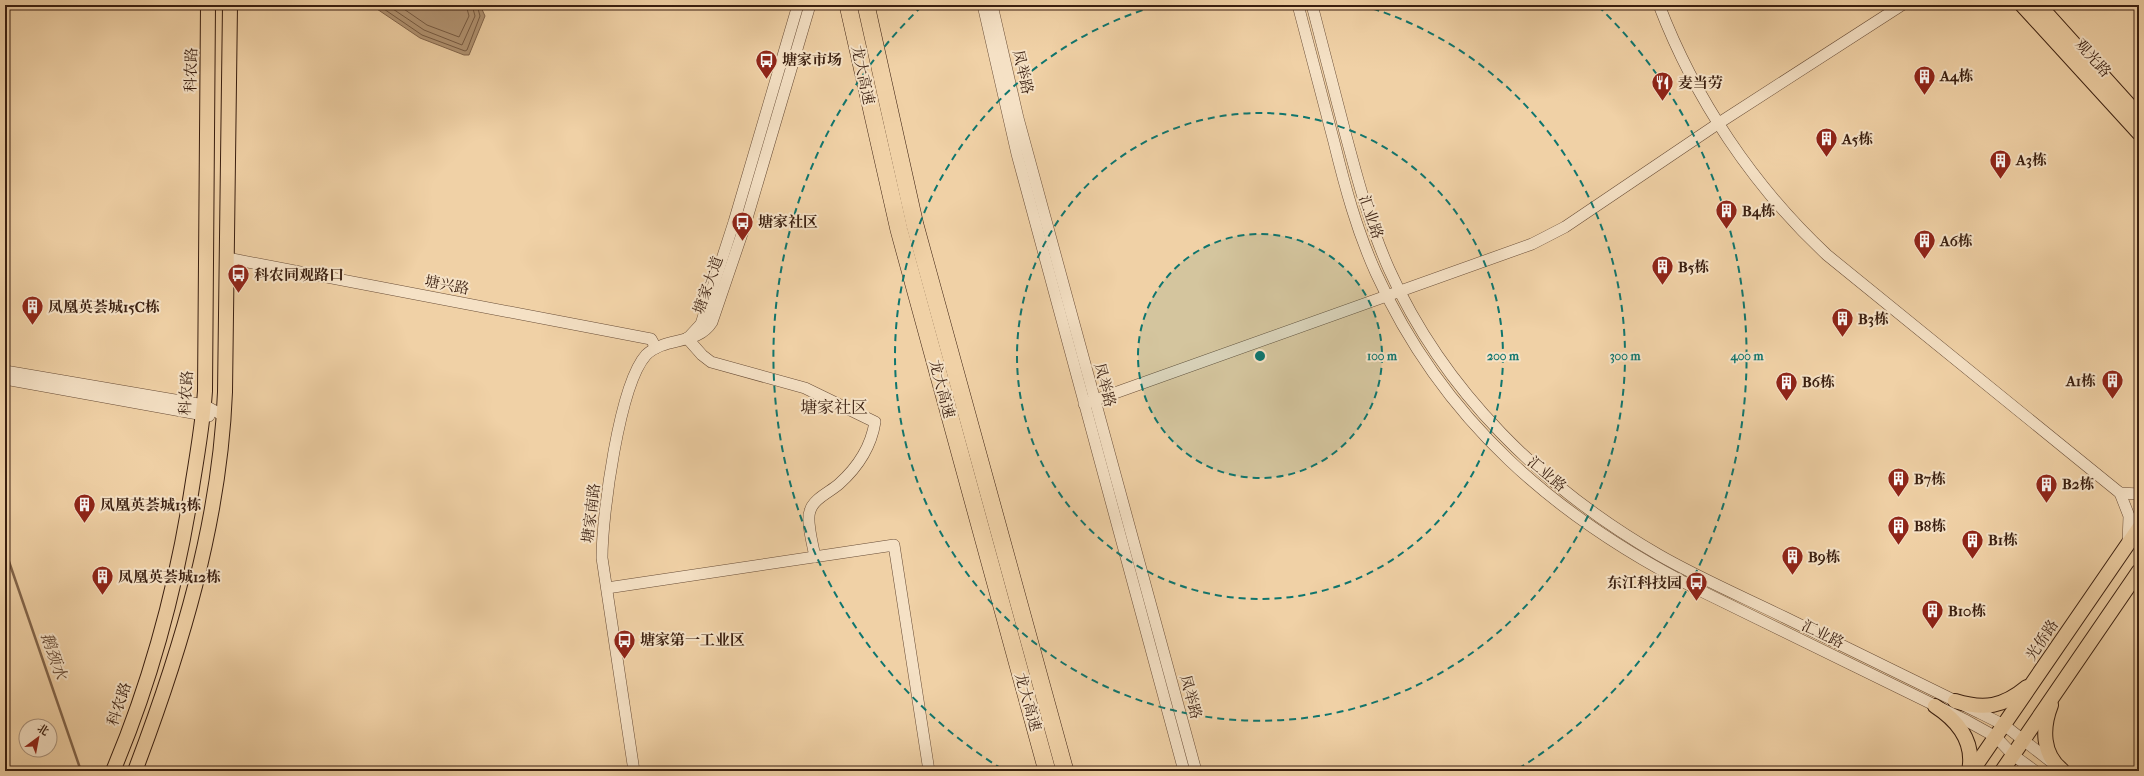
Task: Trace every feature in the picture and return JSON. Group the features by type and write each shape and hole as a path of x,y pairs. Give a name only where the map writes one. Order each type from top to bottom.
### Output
{"highway":[{"name":"龙大高速","path":"848,5 899,230 1047,771"},
{"name":"龙大高速","path":"866,5 915,225 1065,771"}],"main road":[{"name":"科农路","path":"114,770 152,662 174,581 186,524 203,411 208,5"},
{"path":"135,771 158,711 190,606 213,502 224,416 230,5"},
{"name":"观光路","path":"2022,5 2139,133"},
{"name":"观光路","path":"2039,5 2139,116"},
{"name":"光侨路","path":"1972,771 2139,528"},
{"path":"2002,771 2139,572"},
{"path":"1956,701 1979,707 1989,706 2011,698 2035,680"},
{"path":"2056,692 2049,708 2045,740 2052,760 2063,770"},
{"path":"1935,706 1953,719 1964,734 1970,750 1969,771"}],"street":[{"name":"塘家大道","path":"687,338 695,332 703,316 734,222 798,5"},
{"name":"塘家大道","path":"687,338 703,333 712,322 745,225 810,5"},
{"name":"凤举路","path":"983,5 1009,123 1196,771"},
{"name":"凤举路","path":"992,5 1018,118 1089,403 1184,771"},
{"name":"汇业路","path":"1298,5 1351,207 1375,272 1408,335 1466,415 1519,471 1577,518 1655,568 1935,706 2022,741 2063,770"},
{"name":"汇业路","path":"1312,5 1364,203 1386,260 1400,291 1437,354 1476,406 1528,461 1585,507 1622,532 1661,556 1956,701 2000,731 2013,755 2035,771"},
{"path":"1659,5 1686,67 1719,123 1768,193 1796,226 1821,250 2120,493 2129,516 2128,544"},
{"path":"1089,403 1532,244 1565,227 1719,123 1902,5"},
{"name":"塘兴路","path":"227,258 651,339 656,348"},
{"path":"687,338 702,355 711,362 806,388 875,422 873,438 866,454 840,484 813,504 809,512 815,557"},
{"name":"塘家南路","path":"634,771 602,558 602,533 618,434 632,380 647,355 656,348 687,338"},
{"path":"5,371 224,416"},
{"path":"5,380 203,411"},
{"path":"2120,493 2139,494"},
{"path":"607,588 894,545 929,771"}],"water":[{"path":"371,5 480,5 485,16 469,55 464,55 420,38"}],"waterway":[{"name":"鹅颈水","path":"5,550 81,771"}],"place":[{"name":"塘家市场","path":"767,80"},
{"name":"A4栋","path":"1925,96"},
{"name":"麦当劳","path":"1663,102"},
{"name":"A5栋","path":"1826,158"},
{"name":"A3栋","path":"2001,180"},
{"name":"B4栋","path":"1727,230"},
{"name":"塘家社区","path":"743,242"},
{"name":"A6栋","path":"1924,260"},
{"name":"B5栋","path":"1662,286"},
{"name":"科农同观路口","path":"239,294"},
{"name":"凤凰英荟城15C栋","path":"32,326"},
{"name":"B3栋","path":"1842,338"},
{"name":"A1栋","path":"2112,400"},
{"name":"B6栋","path":"1786,402"},
{"name":"B7栋","path":"1898,498"},
{"name":"B2栋","path":"2047,504"},
{"name":"凤凰英荟城13栋","path":"84,524"},
{"name":"B8栋","path":"1899,546"},
{"name":"B1栋","path":"1973,560"},
{"name":"B9栋","path":"1792,576"},
{"name":"凤凰英荟城12栋","path":"103,596"},
{"name":"东江科技园","path":"1697,602"},
{"name":"B10栋","path":"1932,630"},
{"name":"塘家第一工业区","path":"625,660"}],"district":[{"name":"塘家社区","path":"834,407"}]}
